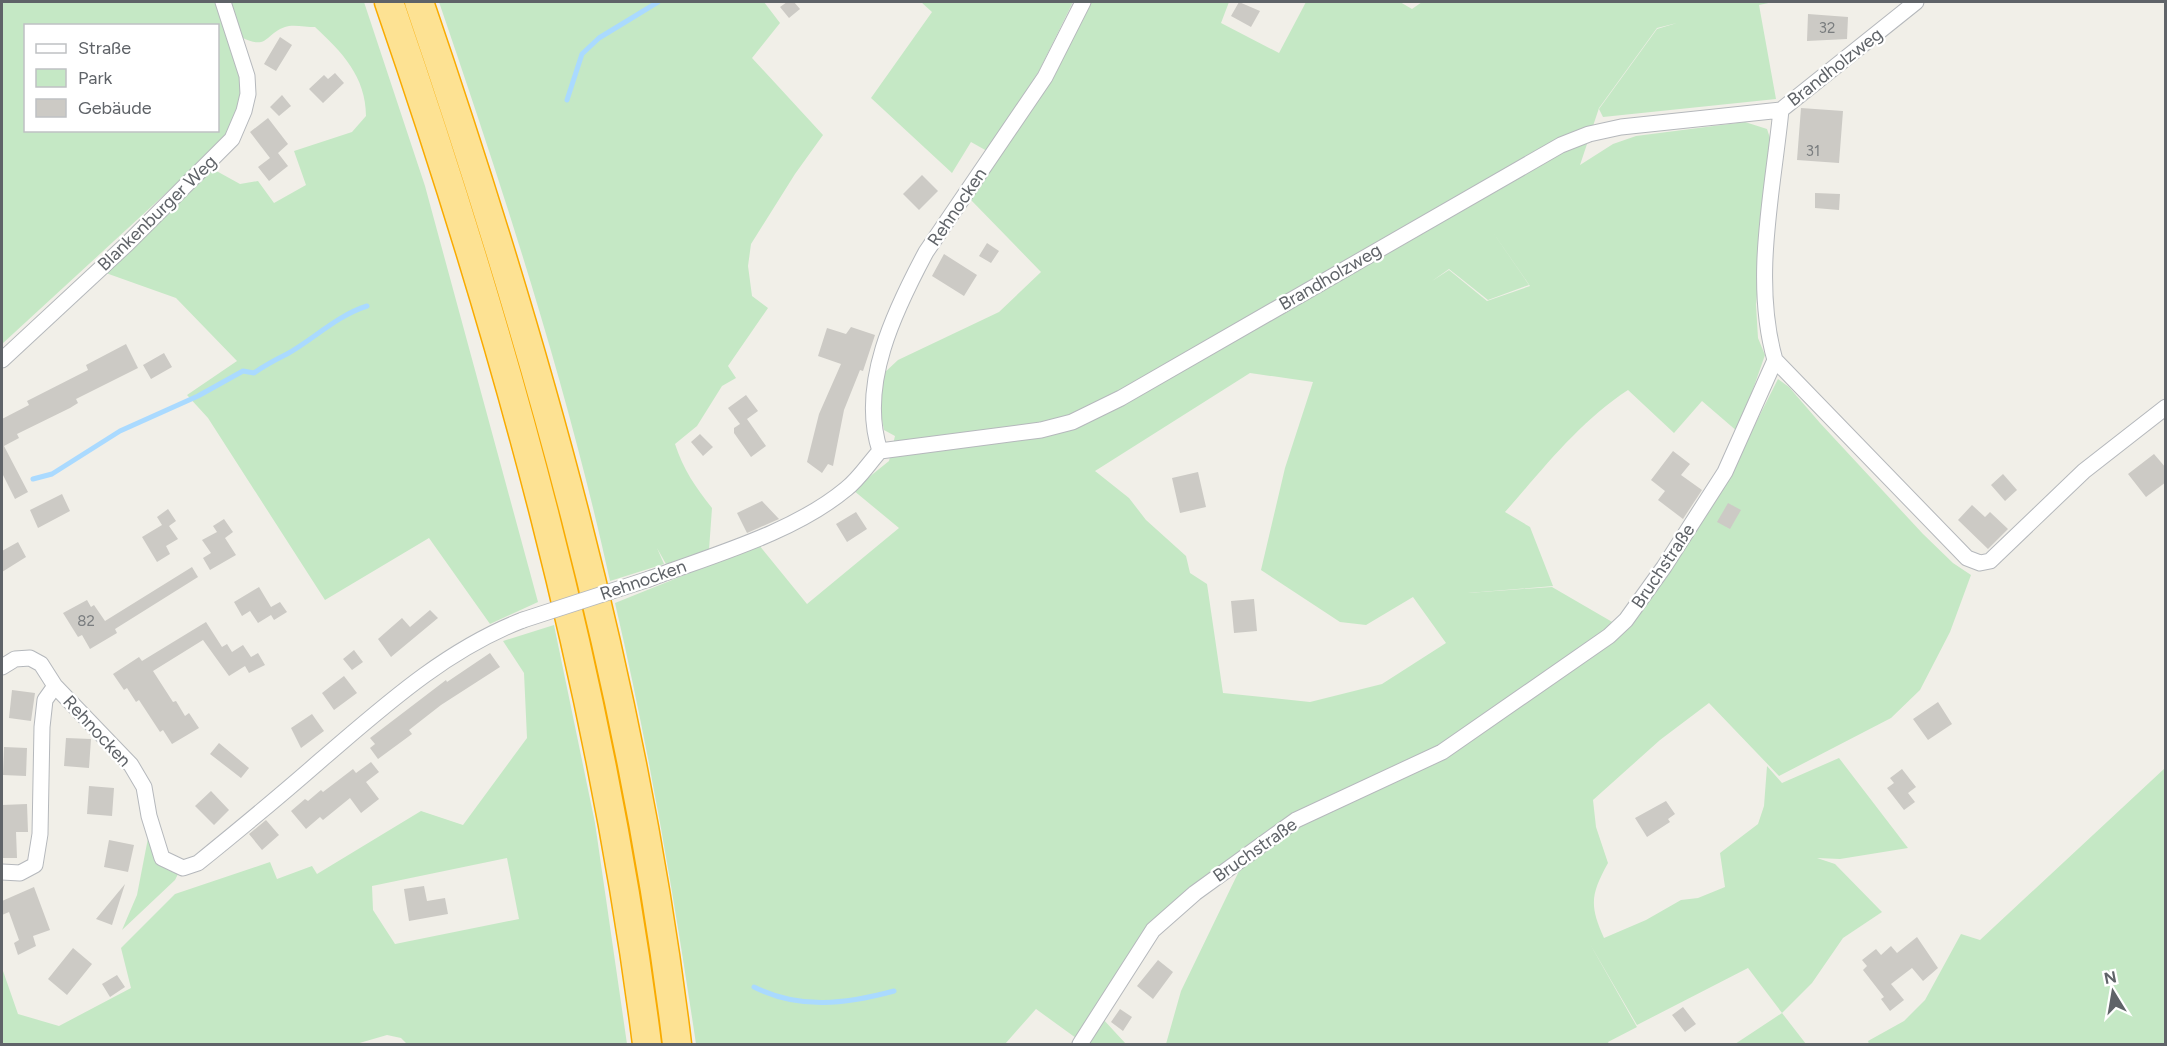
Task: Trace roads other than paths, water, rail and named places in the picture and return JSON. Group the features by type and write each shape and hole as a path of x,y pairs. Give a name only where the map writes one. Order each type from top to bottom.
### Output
{"highway":[{"path":"389,2 470,244 508,375 564,590 594,726 640,989 647,1044"},
{"path":"419,2 456,109 535,363 574,513 629,744 654,884 676,1044"}],"street":[{"name":"Blankenburger Weg","path":"2,360 127,244 232,139 244,111 248,94 247,76 224,2"},
{"name":"Rehnocken","path":"2,668 15,659 30,658 41,664 55,686 131,765 144,787 149,816 162,858 183,868 198,864 396,696 443,662 494,631 649,579 743,544 821,508 848,488 880,451 874,433 873,411 877,374 911,280 926,252 1045,77 1083,2"},
{"name":"Brandholzweg","path":"880,451 1041,430 1072,422 1121,398 1561,145 1589,134 1621,127 1781,110 1916,2"},
{"name":"Brandholzweg","path":"1775,360 1766,323 1764,280 1781,110"},
{"path":"1775,360 1953,546 1967,558 1980,563 1990,561 2084,471 2166,406"},
{"name":"Bruchstraße","path":"1080,1044 1153,930 1195,893 1296,820 1442,752 1609,636 1626,620 1664,567 1725,472 1775,360"},
{"name":"Rehnocken","path":"2,872 20,873 35,866 40,834 42,727 45,700 55,686"}],"waterway":[{"path":"567,100 582,54 599,38 658,2"},
{"path":"33,479 52,474 120,431 198,396 243,371 254,373 345,316 367,306"},
{"path":"754,987 771,994 806,1002 841,1002 894,991"}]}
